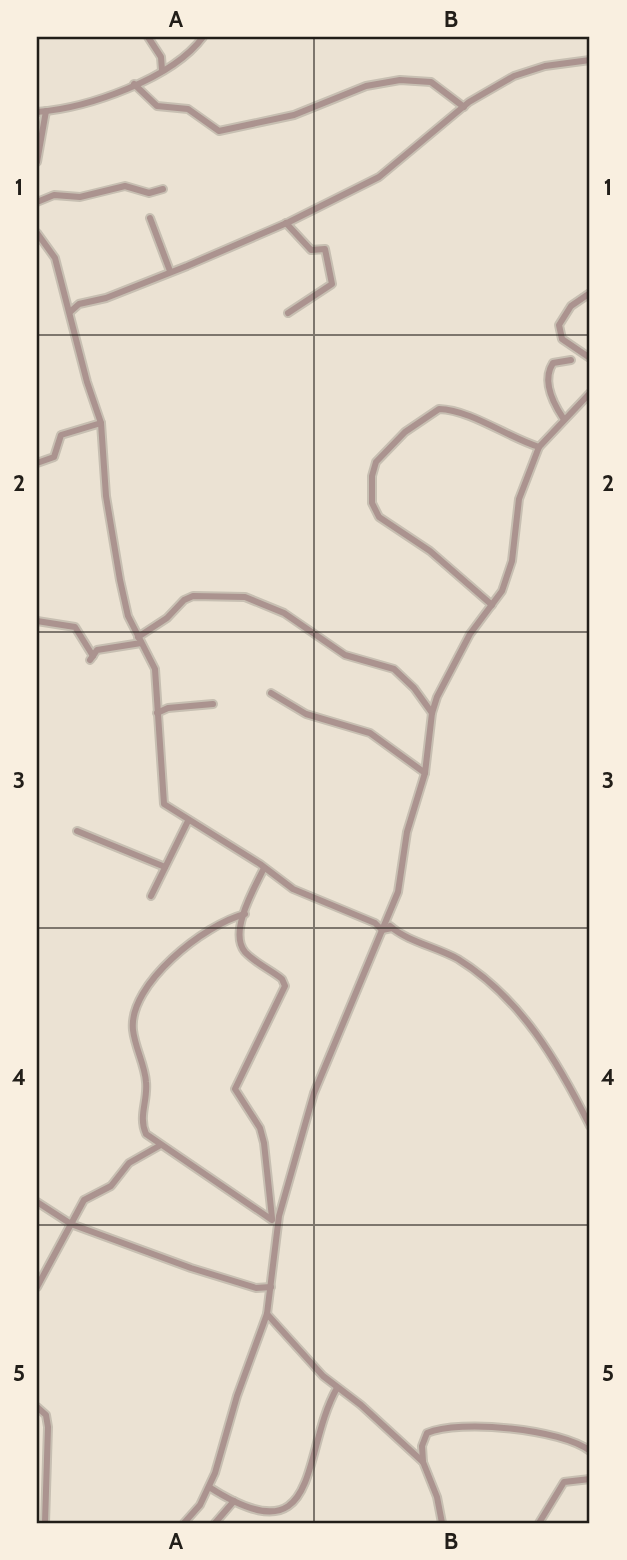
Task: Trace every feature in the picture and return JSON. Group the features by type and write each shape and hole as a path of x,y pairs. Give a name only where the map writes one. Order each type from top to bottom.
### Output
{"street":[{"path":"148,37 161,57 162,71"},
{"path":"37,112 99,99 134,84 162,71 195,47 204,37"},
{"path":"70,312 79,304 148,282 286,223 379,177 481,94 525,72 590,60"},
{"path":"134,84 157,106 188,109 219,131 294,116 366,86 400,80 431,82 464,107"},
{"path":"37,162 46,111"},
{"path":"37,202 54,195 80,197 125,186 149,193 163,189"},
{"path":"150,218 170,271"},
{"path":"286,223 311,250 325,249 331,279 331,284 288,313"},
{"path":"37,233 55,258 87,382 101,423 112,535 128,616 155,668 162,799 166,807 293,889 375,923 382,930"},
{"path":"590,293 572,306 559,325 562,339 590,358"},
{"path":"66,296 79,304"},
{"path":"563,418 551,395 549,370 554,363 571,360"},
{"path":"184,1523 200,1505 209,1486 267,1314 284,1198 314,1093 398,892 407,832 425,773 432,713 442,684 507,577 519,499 538,447 563,418 590,393"},
{"path":"492,605 430,551 379,517 372,503 373,468 394,442 439,409 470,416 506,435 538,447"},
{"path":"37,463 54,457 61,435 101,423"},
{"path":"37,621 75,627 92,658 97,650 140,640 184,600 193,596 245,597 284,612 345,655 394,668 414,688 432,713"},
{"path":"271,693 306,714 370,733 425,773"},
{"path":"157,713 168,708 212,704"},
{"path":"151,896 188,821"},
{"path":"77,831 165,867"},
{"path":"264,868 239,931 244,952 282,979 285,986 267,1018 256,1050 235,1084 264,1143 272,1220 278,1233"},
{"path":"245,914 215,926 162,965 143,992 134,1012 133,1030 146,1083 142,1124 146,1134 159,1146 256,1206 272,1220"},
{"path":"387,920 391,928 456,959 499,991 536,1032 567,1080 590,1126"},
{"path":"382,930 391,928"},
{"path":"37,1287 83,1200 111,1186 129,1163 159,1146"},
{"path":"37,1202 71,1224 244,1285 256,1288 271,1287"},
{"path":"267,1314 337,1388 361,1405 423,1462"},
{"path":"209,1486 234,1501 276,1513 291,1506 306,1486 325,1412 337,1388"},
{"path":"37,1407 46,1415 48,1427 45,1523"},
{"path":"442,1523 437,1497 423,1462 422,1446 427,1433 457,1427 549,1435 568,1440 590,1451"},
{"path":"539,1523 564,1482 590,1479"},
{"path":"215,1523 234,1501"}]}
